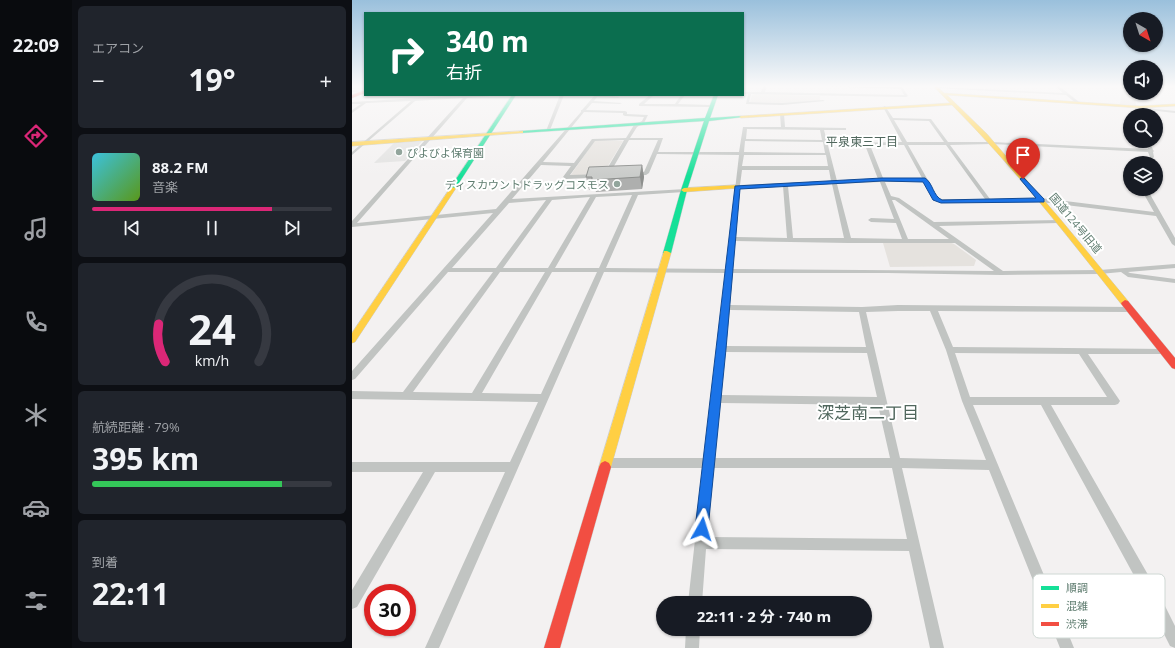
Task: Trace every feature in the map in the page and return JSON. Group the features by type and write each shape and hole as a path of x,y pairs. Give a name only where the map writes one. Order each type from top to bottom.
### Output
{"main road":[{"path":"352,340 500,116"},
{"path":"352,144 748,116"},
{"name":"国道124号旧道","path":"966,116 992,143 1042,200 1175,365"},
{"path":"552,648 663,270 684,190 698,152 707,119"},
{"path":"684,190 737,187"}],"street":[{"path":"352,154 396,116"},
{"path":"352,225 449,116"},
{"path":"548,130 554,116"},
{"path":"352,377 496,211 507,201 578,116"},
{"path":"606,175 635,126 643,122 647,116"},
{"path":"782,116 783,128"},
{"path":"890,116 936,199 941,202 1042,200 1058,204 1157,214"},
{"path":"891,119 930,120 989,201"},
{"path":"696,596 715,399 722,349 728,271 745,128 844,129"},
{"path":"822,129 848,241"},
{"path":"628,139 661,139 646,173 566,177 594,140 628,139"},
{"path":"743,140 825,140"},
{"path":"846,144 992,143 1152,151"},
{"path":"867,144 906,241"},
{"path":"1151,148 1152,156"},
{"path":"656,153 698,152 828,154"},
{"path":"539,163 574,165"},
{"path":"740,168 831,168"},
{"path":"737,187 882,180 925,180"},
{"path":"785,184 790,240"},
{"path":"507,201 684,190"},
{"path":"432,648 636,193"},
{"path":"475,397 594,196"},
{"path":"1148,196 1157,214 1172,236 1175,244"},
{"path":"888,197 897,199 1000,273"},
{"path":"405,396 551,198"},
{"path":"352,225 496,211"},
{"path":"871,220 898,221"},
{"path":"931,224 1059,221"},
{"path":"732,239 954,241"},
{"path":"446,270 1000,273 1100,272 1175,266"},
{"path":"1122,270 1128,275 1175,281"},
{"path":"726,307 862,310 898,308 1130,309"},
{"path":"933,309 950,350 967,401 1038,574"},
{"path":"862,310 937,648"},
{"path":"722,349 871,350"},
{"path":"950,350 1163,351"},
{"path":"967,401 1115,401 1082,351"},
{"path":"352,395 543,398"},
{"path":"715,399 882,401"},
{"path":"1044,402 1140,574"},
{"path":"606,463 945,463 993,465"},
{"path":"352,467 513,467"},
{"path":"352,602 432,467"},
{"path":"700,543 913,545"},
{"path":"1165,621 1175,641"},
{"path":"692,648 693,636"},
{"path":"1063,638 1067,648"}],"shaded area":[{"path":"595,140 623,141 603,174 570,176"},
{"name":"ぴよびよ保育園","path":"422,141 405,161 374,163 394,143"},
{"path":"949,242 976,260 974,266 890,267 883,243"}],"building":[{"path":"642,165 640,177 592,180 592,177 586,177 589,167"}],"traffic: fast":[{"path":"453,188 500,116"},
{"path":"667,253 684,190 708,116"},
{"path":"521,132 741,117"}],"traffic: slow":[{"path":"741,117 753,116"},
{"path":"966,116 985,135 1059,221 1125,303"},
{"path":"352,144 521,132"},
{"path":"684,190 737,187"},
{"path":"352,340 453,188"},
{"path":"605,467 667,253"}],"traffic: jam":[{"path":"1125,303 1175,365"},
{"path":"552,648 605,467"}],"place":[{"name":"ぴよびよ保育園","path":"399,152"},
{"name":"ディスカウントドラッグコスモス","path":"617,184"}],"district":[{"name":"平泉東三丁目","path":"862,141"},
{"name":"深芝南二丁目","path":"868,412"}],"route":[{"path":"702,529 715,399 722,349 728,271 737,187 882,180 925,180 936,199 941,202 1042,200 1023,179"}]}
